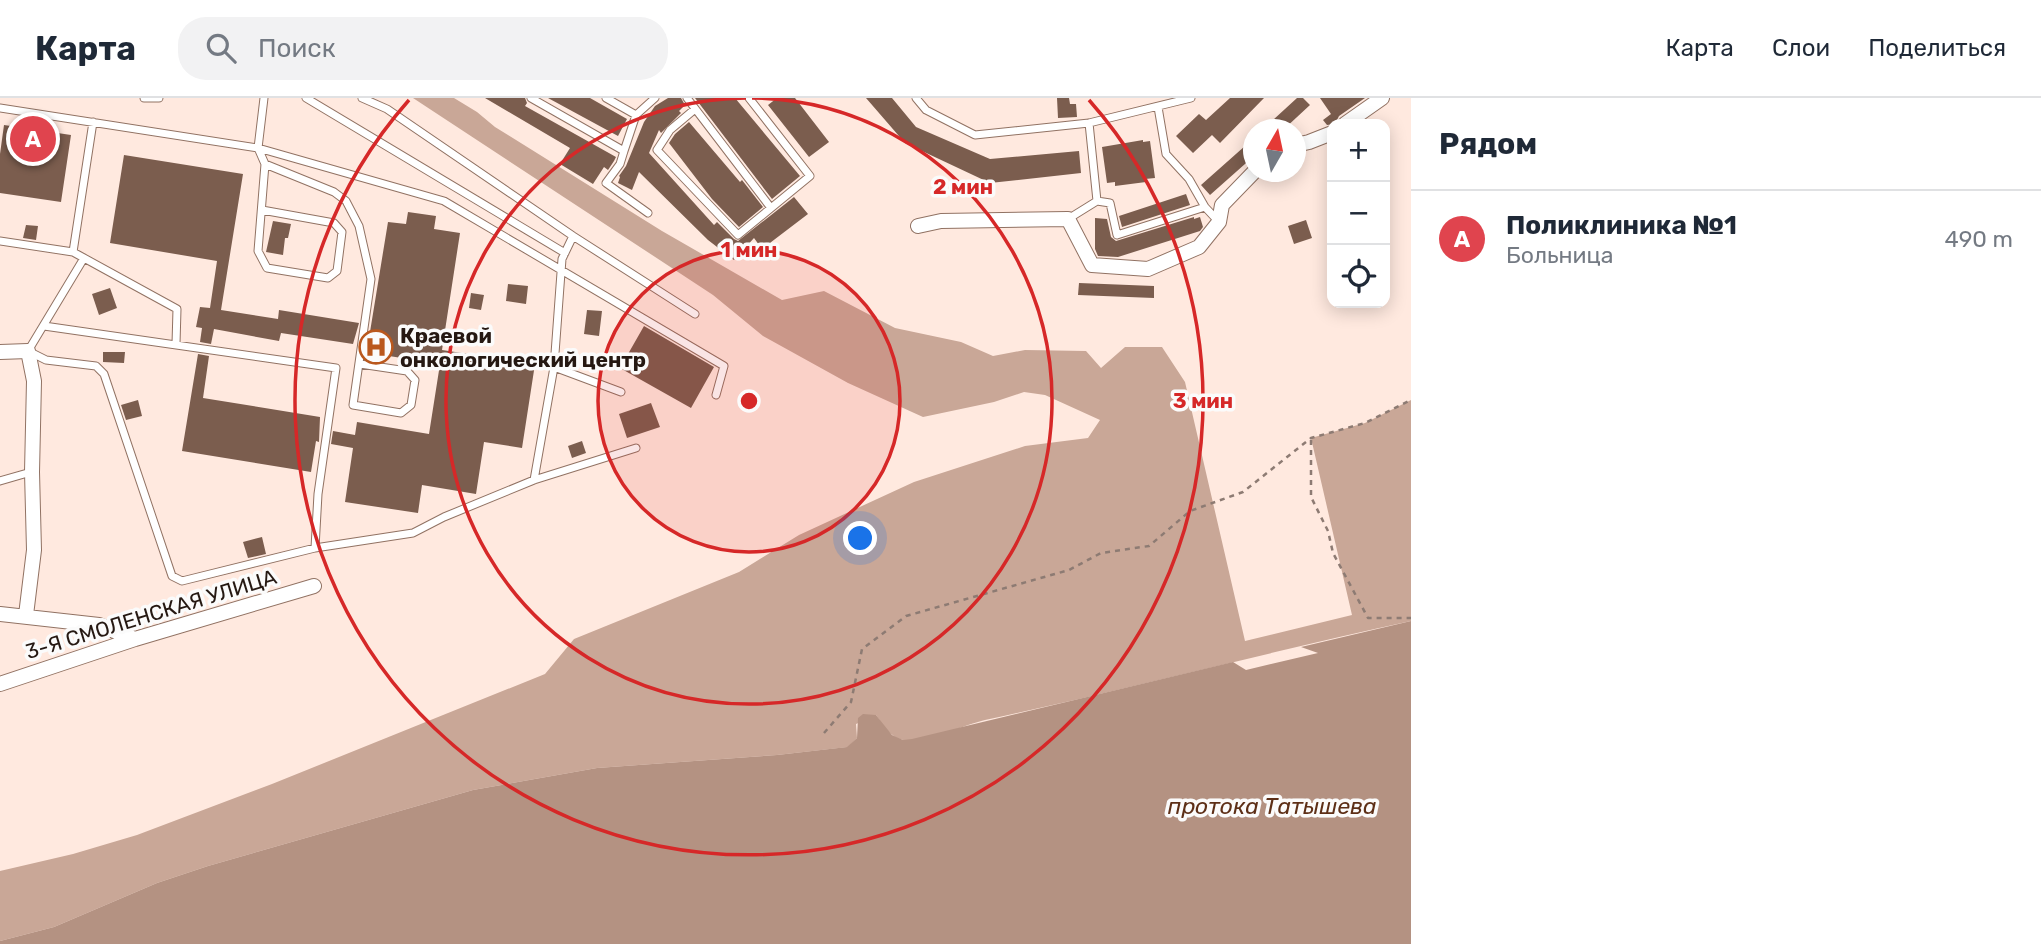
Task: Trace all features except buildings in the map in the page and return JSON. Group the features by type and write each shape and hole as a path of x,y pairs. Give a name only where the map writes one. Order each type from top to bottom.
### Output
{"street":[{"path":"1352,119 1382,98"},
{"path":"1306,143 1327,135"},
{"path":"918,226 942,220 1068,219 1092,265 1148,269 1199,247 1219,222 1222,205 1244,182"},
{"path":"0,352 28,351 34,382 34,551 26,615"},
{"name":"3-Я СМОЛЕНСКАЯ УЛИЦА","path":"0,684 135,639 314,586"},
{"path":"0,614 99,625 135,639"}],"lane":[{"path":"144,98 159,98"},
{"path":"262,210 334,223 342,232 337,271 328,278 267,268 258,251 265,164 258,148 264,98"},
{"path":"306,98 565,253"},
{"path":"362,98 387,109 573,236 695,314"},
{"path":"531,98 624,151"},
{"path":"606,98 636,115"},
{"path":"648,213 606,183 620,164 636,115 655,98"},
{"path":"687,98 771,208"},
{"path":"695,109 670,130 657,150 738,235 810,176 749,98"},
{"path":"916,98 926,110 975,135 1089,122 1191,98"},
{"path":"1158,107 1166,155 1189,179 1205,207 1219,222"},
{"path":"0,108 258,148 444,201 724,366 716,395"},
{"path":"73,252 93,122"},
{"path":"1089,122 1097,201"},
{"path":"265,164 334,192 346,201 359,226 371,279 353,405 401,413 411,405 415,380 407,371 360,364"},
{"path":"1068,219 1097,201 1110,203 1117,235 1205,207"},
{"path":"534,480 554,367 561,271 573,236"},
{"path":"0,241 73,252 177,309 176,344"},
{"path":"84,258 28,351 46,360 96,366 104,374 172,576 182,581 315,548 413,533 444,517 534,480 636,448"},
{"path":"44,326 336,368 318,494 315,548"},
{"path":"554,367 621,392"},
{"path":"0,481 32,472"}],"path":[{"path":"824,733 851,702 862,649 906,615 1069,570 1101,553 1149,546 1190,512 1243,492 1311,438 1365,423 1411,400"},
{"path":"1311,438 1311,496 1328,531 1333,553 1348,584 1368,618 1411,618"}],"shaded area":[{"path":"413,98 454,98 495,127 662,231 782,300 824,291 895,328 961,342 993,356 1025,350 1086,351 1101,368 1125,347 1162,347 1185,382 1245,641 1352,615 1311,438 1365,423 1411,400 1411,621 985,720 921,739 903,740 894,736 876,715 856,724 857,738 848,747 597,768 473,790 208,866 157,883 54,927 0,941 0,871 73,854 137,835 272,784 545,674 574,639 739,572 799,535 914,482 1025,446 1088,438 1100,420 1045,395 1024,392 994,402 923,417 848,383 763,336 713,295"}],"water":[{"name":"протока Татышева","path":"1411,621 1411,944 0,944 0,941 54,927 157,883 208,866 473,790 597,768 777,755 847,747 857,738 858,718 863,714 876,715 892,735 903,740 912,739 1233,662 1246,670 1318,653 1301,647"}],"place":[{"name":"Поликлиника №1","path":"33,139"},
{"name":"Краевой онкологический центр","path":"376,347"}]}
